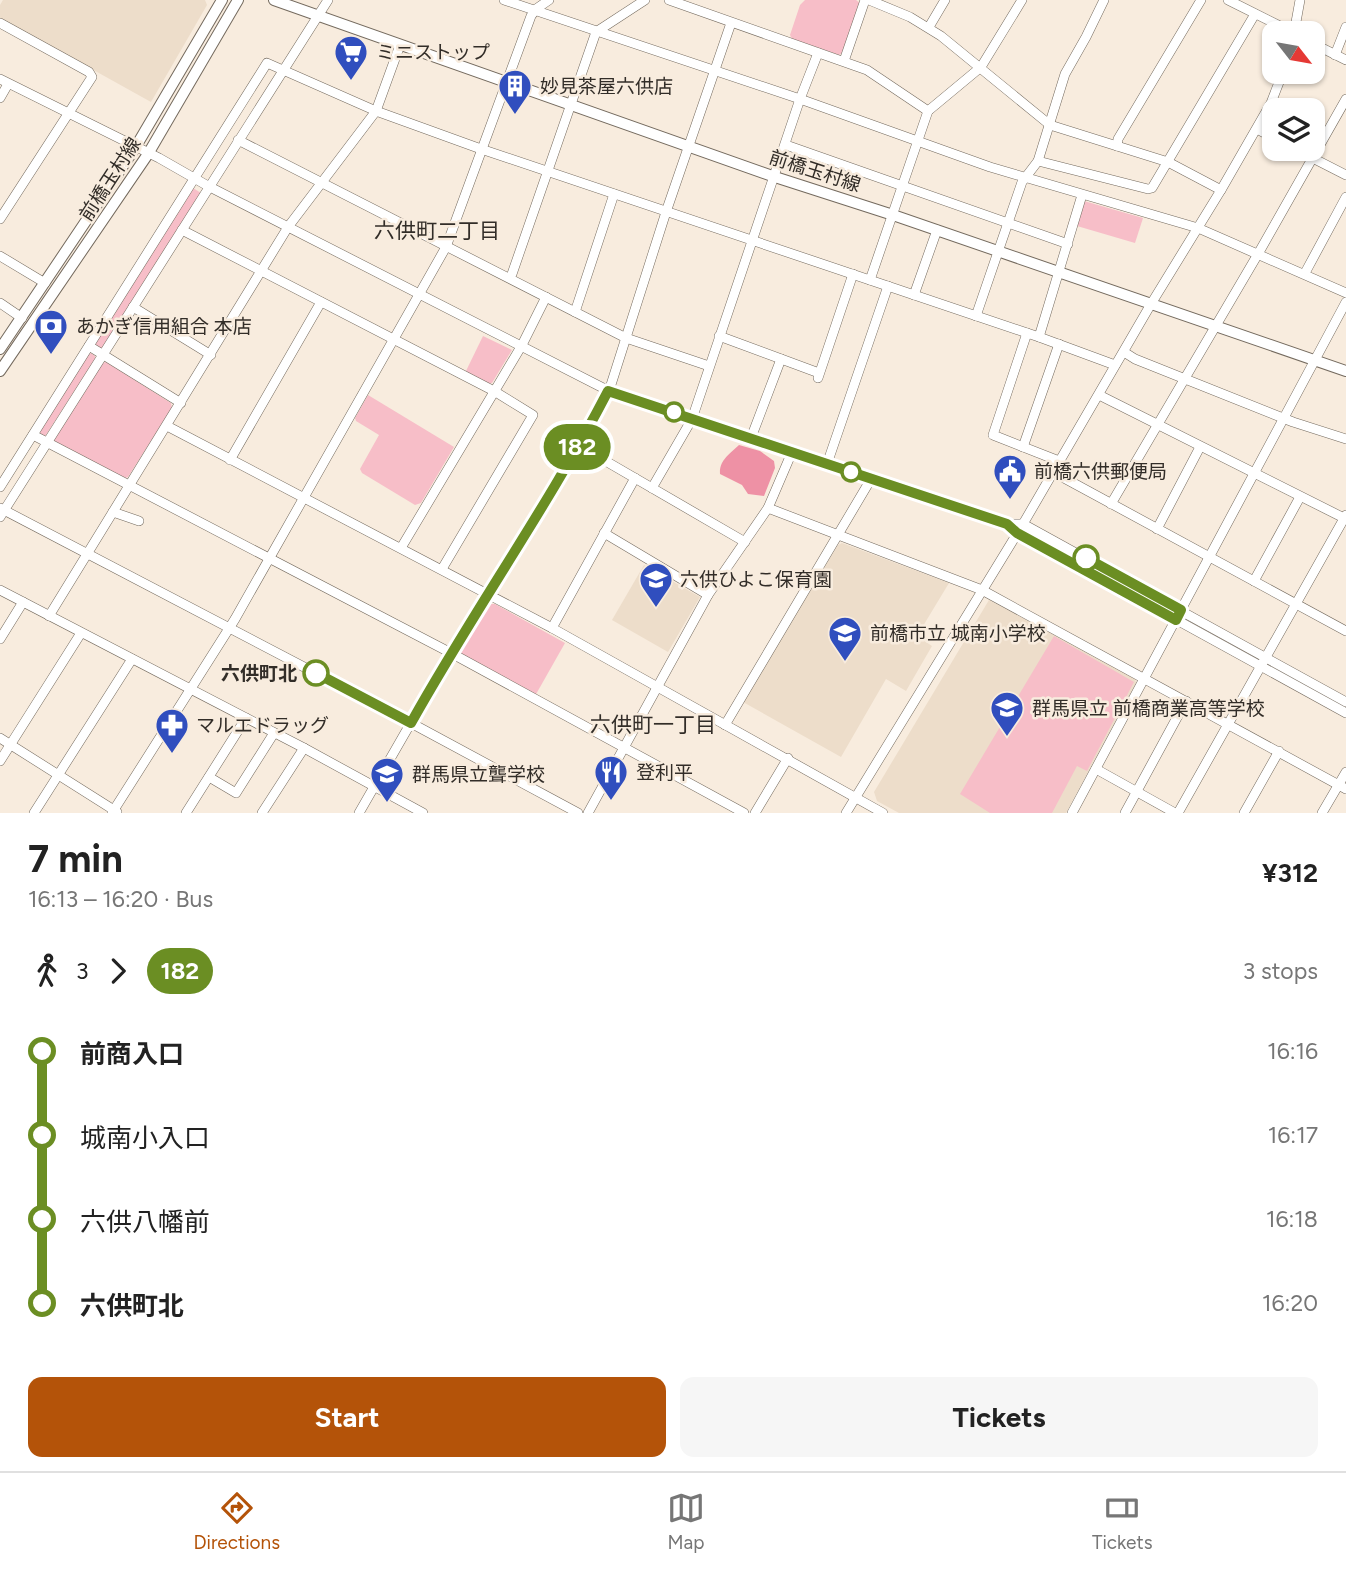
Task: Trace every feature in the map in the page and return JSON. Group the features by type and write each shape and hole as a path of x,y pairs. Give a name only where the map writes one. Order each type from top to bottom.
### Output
{"main road":[{"name":"前橋玉村線","path":"0,348 135,148 222,0"},
{"name":"前橋玉村線","path":"0,371 148,153 238,0"},
{"name":"前橋玉村線","path":"274,0 775,177 1346,371"}],"street":[{"path":"328,0 47,444 1,512 230,627 578,813"},
{"path":"504,0 800,99 1024,178 1198,228 1346,293"},
{"path":"0,738 115,812 230,627 446,247 535,10 549,0"},
{"path":"512,274 596,32 645,0"},
{"path":"669,0 844,61 878,76 929,111"},
{"path":"844,61 867,0 929,27 1050,125 1168,162 1221,190"},
{"path":"929,27 945,0"},
{"path":"870,280 929,111 981,67 1022,0"},
{"path":"976,316 1024,178 1038,161 1065,74 1104,0"},
{"path":"1116,146 1201,0"},
{"path":"1228,0 1269,21"},
{"path":"1296,21 1300,0"},
{"path":"1038,161 1152,188 1255,14"},
{"path":"0,23 92,74 92,79 70,114 0,219"},
{"path":"359,813 608,391 731,23"},
{"path":"1335,55 1346,27"},
{"path":"49,616 288,227 376,111 400,45"},
{"path":"1325,50 1346,60"},
{"path":"652,488 692,419 818,53"},
{"path":"0,487 267,64 376,111 481,149 1115,365"},
{"path":"0,98 4,82 148,153 608,391 1007,524 1023,524 1181,610 1346,713"},
{"path":"846,813 1023,524 1257,129 1278,84"},
{"path":"1325,137 1346,99"},
{"path":"1257,129 1262,132"},
{"path":"238,140 626,338 709,366"},
{"path":"786,145 1068,244"},
{"path":"1111,504 1311,161"},
{"path":"1319,161 1346,175"},
{"path":"575,312 614,194"},
{"path":"1039,337 1082,195"},
{"path":"1305,274 1346,197"},
{"path":"182,230 494,391 533,415 442,569"},
{"path":"914,295 937,230"},
{"path":"0,256 45,283"},
{"path":"719,336 819,375 853,274"},
{"path":"827,464 888,286"},
{"path":"401,548 521,346 546,297"},
{"path":"230,460 321,302"},
{"path":"1072,813 1346,302"},
{"path":"0,303 22,317"},
{"path":"133,307 211,355"},
{"path":"1027,333 993,433 997,438 1059,461"},
{"path":"1023,447 1059,344"},
{"path":"89,346 181,403"},
{"path":"1124,352 1284,418 1346,439"},
{"path":"751,438 781,359"},
{"path":"1096,769 1177,813 1345,518 1099,395"},
{"path":"167,426 552,628 883,813"},
{"path":"33,435 451,653 744,813"},
{"path":"578,445 745,542"},
{"path":"1157,528 1200,447"},
{"path":"587,813 708,594 768,508 792,452"},
{"path":"1053,472 1346,631"},
{"path":"552,628 635,478"},
{"path":"726,724 872,479"},
{"path":"1254,581 1300,497"},
{"path":"768,508 982,590 1342,787"},
{"path":"113,512 139,521"},
{"path":"1007,524 1017,533 1176,620 1346,702"},
{"path":"604,533 708,594"},
{"path":"0,590 423,813"},
{"path":"0,639 23,603"},
{"path":"0,761 81,633"},
{"path":"34,813 132,659"},
{"path":"1125,813 1186,701"},
{"path":"186,813 246,718"},
{"path":"209,777 236,793 274,733"},
{"path":"262,813 304,748"},
{"path":"1244,813 1279,751"},
{"path":"755,813 788,758"},
{"path":"1322,813 1342,787 1346,772"}],"shaded area":[{"path":"3,0 205,0 207,5 151,102 0,18 0,5"},
{"path":"805,0 856,0 860,3 839,55 792,39 790,35 800,5"},
{"path":"193,188 201,193 102,348 95,347 95,344"},
{"path":"1084,201 1143,218 1135,243 1077,226"},
{"path":"483,336 512,350 492,383 487,384 465,373"},
{"path":"91,353 95,359 44,438 39,435 39,431"},
{"path":"106,362 171,403 172,408 128,477 123,479 55,443 54,439 102,363"},
{"path":"368,395 454,447 421,503 415,505 362,473 360,469 379,435 355,418"},
{"path":"739,445 760,451 774,461 775,468 764,496 748,494 742,485 720,474 723,461"},
{"name":"前橋市立 城南小学校","path":"842,543 949,583 917,636 932,646 906,691 886,679 841,757 743,702 838,545"},
{"name":"六供ひよこ保育園","path":"644,565 700,597 668,652 612,620"},
{"name":"群馬県立 前橋商業高等学校","path":"989,600 1135,678 1136,683 1066,813 899,813 877,801 874,792"},
{"path":"486,604 495,604 565,643 535,696 460,656 458,651"},
{"path":"1054,636 1134,682 1087,771 1077,766 1052,813 990,813 960,794"}],"bus line":[{"name":"182","path":"316,673 411,723 451,653 524,537 608,391 1007,524 1017,533 1176,620 1181,610 1086,558"}],"place":[{"name":"ミニストップ","path":"351,82"},
{"name":"妙見茶屋六供店","path":"515,116"},
{"name":"あかぎ信用組合 本店","path":"51,356"},
{"name":"前橋六供郵便局","path":"1010,501"},
{"name":"六供ひよこ保育園","path":"656,609"},
{"name":"前橋市立 城南小学校","path":"845,663"},
{"name":"六供町北","path":"316,673"},
{"name":"群馬県立 前橋商業高等学校","path":"1007,738"},
{"name":"マルエドラッグ","path":"172,755"},
{"name":"登利平","path":"611,802"},
{"name":"群馬県立聾学校","path":"387,804"}],"district":[{"name":"六供町二丁目","path":"437,230"},
{"name":"六供町一丁目","path":"653,724"}]}
